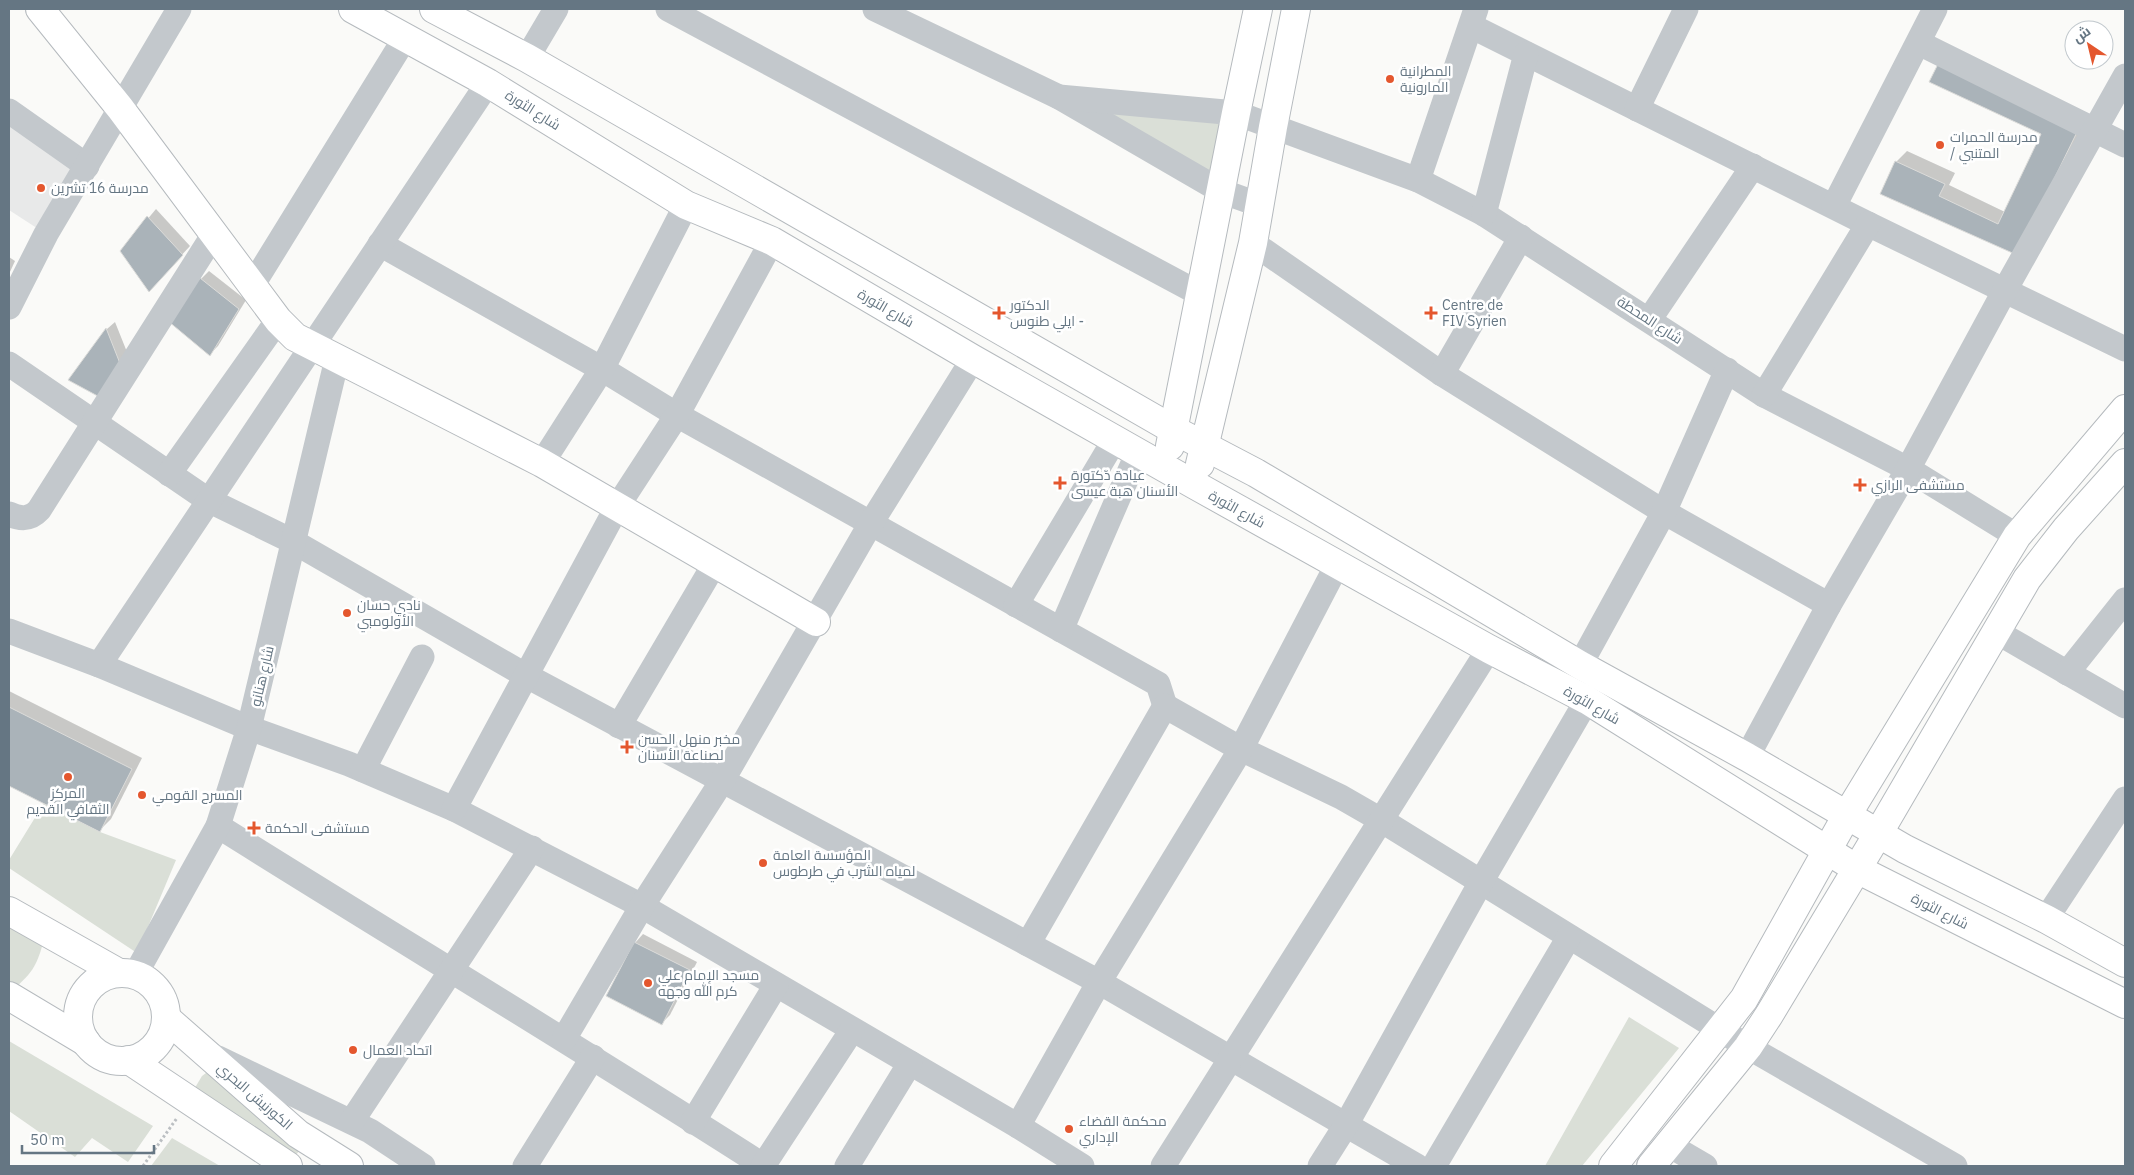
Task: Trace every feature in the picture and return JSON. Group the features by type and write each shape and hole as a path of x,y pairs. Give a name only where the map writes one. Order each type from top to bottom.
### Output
{"main road":[{"path":"40,9 120,108 278,320 295,337 542,463 816,622"},
{"name":"شارع الثورة","path":"353,9 488,82 686,205 772,241 973,359 1337,565 1489,649 1587,700 1772,815 1825,851 1857,869 2125,1004"},
{"name":"شارع الثورة","path":"434,9 527,58 1174,430 1256,473 1580,665 1747,757 1847,814 1878,834 2046,919 2125,963"},
{"path":"1165,467 1258,9"},
{"path":"1195,485 1253,243 1296,9"},
{"path":"1613,1166 1733,1016 1755,983 1825,851 2017,536 2125,409"},
{"path":"1651,1166 1748,1046 1769,1015 1878,834 2027,579 2066,529 2125,463"},
{"path":"9,911 127,974 148,981 158,991 164,1004 166,1018 163,1033 155,1046 143,1056 129,1060 117,1060 105,1057 86,1042 9,996"},
{"path":"86,1042 80,1031 78,1018 80,1005 86,992 106,976 127,974"},
{"name":"الكورنيش البحري","path":"166,1018 298,1134 349,1166"},
{"path":"129,1060 288,1166"}],"street":[{"path":"9,307 46,234 179,9"},
{"path":"527,58 556,9"},
{"path":"668,9 1200,294"},
{"path":"875,9 1059,97 1221,191 1260,205"},
{"path":"1637,109 1686,9"},
{"path":"1834,206 1919,43 1926,12"},
{"path":"1418,180 1473,17 1526,54 2125,349"},
{"path":"252,286 405,38"},
{"path":"1919,43 2125,145"},
{"path":"1484,214 1526,54"},
{"path":"1747,757 1829,605 1908,469 2005,290 2125,76"},
{"path":"99,665 488,82"},
{"name":"شارع المحطة","path":"1059,97 1236,113 1418,180 1484,214 1764,395 1908,469 2017,536"},
{"path":"9,111 87,166"},
{"path":"1649,320 1753,166"},
{"path":"542,463 602,369 686,205"},
{"path":"1764,395 1868,224"},
{"path":"9,514 22,518 36,513 214,234"},
{"path":"1442,374 1521,238"},
{"path":"454,809 617,507 678,415 772,241"},
{"path":"1253,243 1442,374 1664,512 1829,605"},
{"path":"380,244 602,369 678,415 1158,684 1164,706 1028,944"},
{"path":"169,474 278,320"},
{"name":"شارع هنانو","path":"127,974 218,826 249,728 337,359"},
{"path":"564,1039 642,906 722,781 816,622 871,524 973,359"},
{"path":"9,364 208,500 294,542 525,675 1099,982 1417,1166"},
{"path":"1580,665 1664,512 1727,370"},
{"path":"1016,605 1126,445"},
{"path":"1061,630 1126,445"},
{"path":"619,726 715,563"},
{"path":"1018,1126 1099,982 1241,749 1337,565"},
{"path":"2067,673 2125,600"},
{"path":"9,631 99,665 249,728 363,770 454,809 642,906 1018,1126 1082,1166"},
{"path":"1995,631 2125,706"},
{"path":"1163,1166 1489,649"},
{"path":"363,770 422,657"},
{"path":"1320,1166 1346,1125 1481,882 1587,700"},
{"path":"1164,706 1241,749 1341,797 1382,820 1748,1046 1955,1166"},
{"path":"2046,919 2125,798"},
{"path":"218,826 593,1057 763,1166 852,1030"},
{"path":"352,1121 532,848"},
{"path":"1434,1166 1569,937"},
{"path":"693,1122 776,985"},
{"path":"203,1050 352,1121 423,1166"},
{"path":"525,1166 593,1057"},
{"path":"847,1166 910,1063"},
{"path":"1669,1145 1705,1166"}],"path":[{"path":"144,1166 188,1101"}],"shaded area":[{"path":"1083,103 1222,116 1210,178"},
{"name":"مدرسة 16 تشرين","path":"9,111 87,166 46,234 9,210"},
{"path":"44,803 100,832 176,860 137,953 9,868 9,860"},
{"path":"9,911 44,938 36,963 23,981 9,992"},
{"path":"1629,1017 1679,1048 1582,1166 1545,1166"},
{"path":"9,1041 153,1126 128,1162 92,1138 75,1157 9,1111"},
{"path":"218,1064 307,1140 288,1166 193,1091 202,1076"},
{"path":"172,1138 220,1166 151,1166"}],"building":[{"path":"1940,60 2079,128 2017,255 1880,194 1895,161 1945,184 1939,196 1998,224 2041,134 1929,82"},
{"path":"147,216 183,255 149,292 120,251"},
{"path":"200,278 239,309 210,356 168,321"},
{"path":"106,328 123,371 105,400 68,380"},
{"name":"المركز الثقافي القديم","path":"9,707 132,769 100,832 9,786"},
{"name":"مسجد الإمام علي كرم الله وجهه","path":"634,942 690,970 662,1025 606,996"}],"place":[{"name":"المطرانية المارونية","path":"1390,79"},
{"name":"مدرسة الحمرات / المتنبي","path":"1940,145"},
{"name":"مدرسة 16 تشرين","path":"41,188"},
{"name":"الدكتور ايلي طنوس -","path":"999,313"},
{"name":"Centre de FIV Syrien","path":"1431,313"},
{"name":"عيادة دّكتورة الأسنان هبة عيسى","path":"1060,483"},
{"name":"مستشفى الرازي","path":"1860,485"},
{"name":"نادي حسان الأولومبي","path":"347,613"},
{"name":"مخبر منهل الحسن لصناعة الأسنان","path":"627,747"},
{"name":"المركز الثقافي القديم","path":"68,777"},
{"name":"المسرح القومي","path":"142,795"},
{"name":"مستشفى الحكمة","path":"254,828"},
{"name":"المؤسسة العامة لمياه الشرب في طرطوس","path":"763,863"},
{"name":"مسجد الإمام علي كرم الله وجهه","path":"648,983"},
{"name":"اتحاد العمال","path":"353,1050"},
{"name":"محكمة القضاء الإداري","path":"1069,1129"}]}
